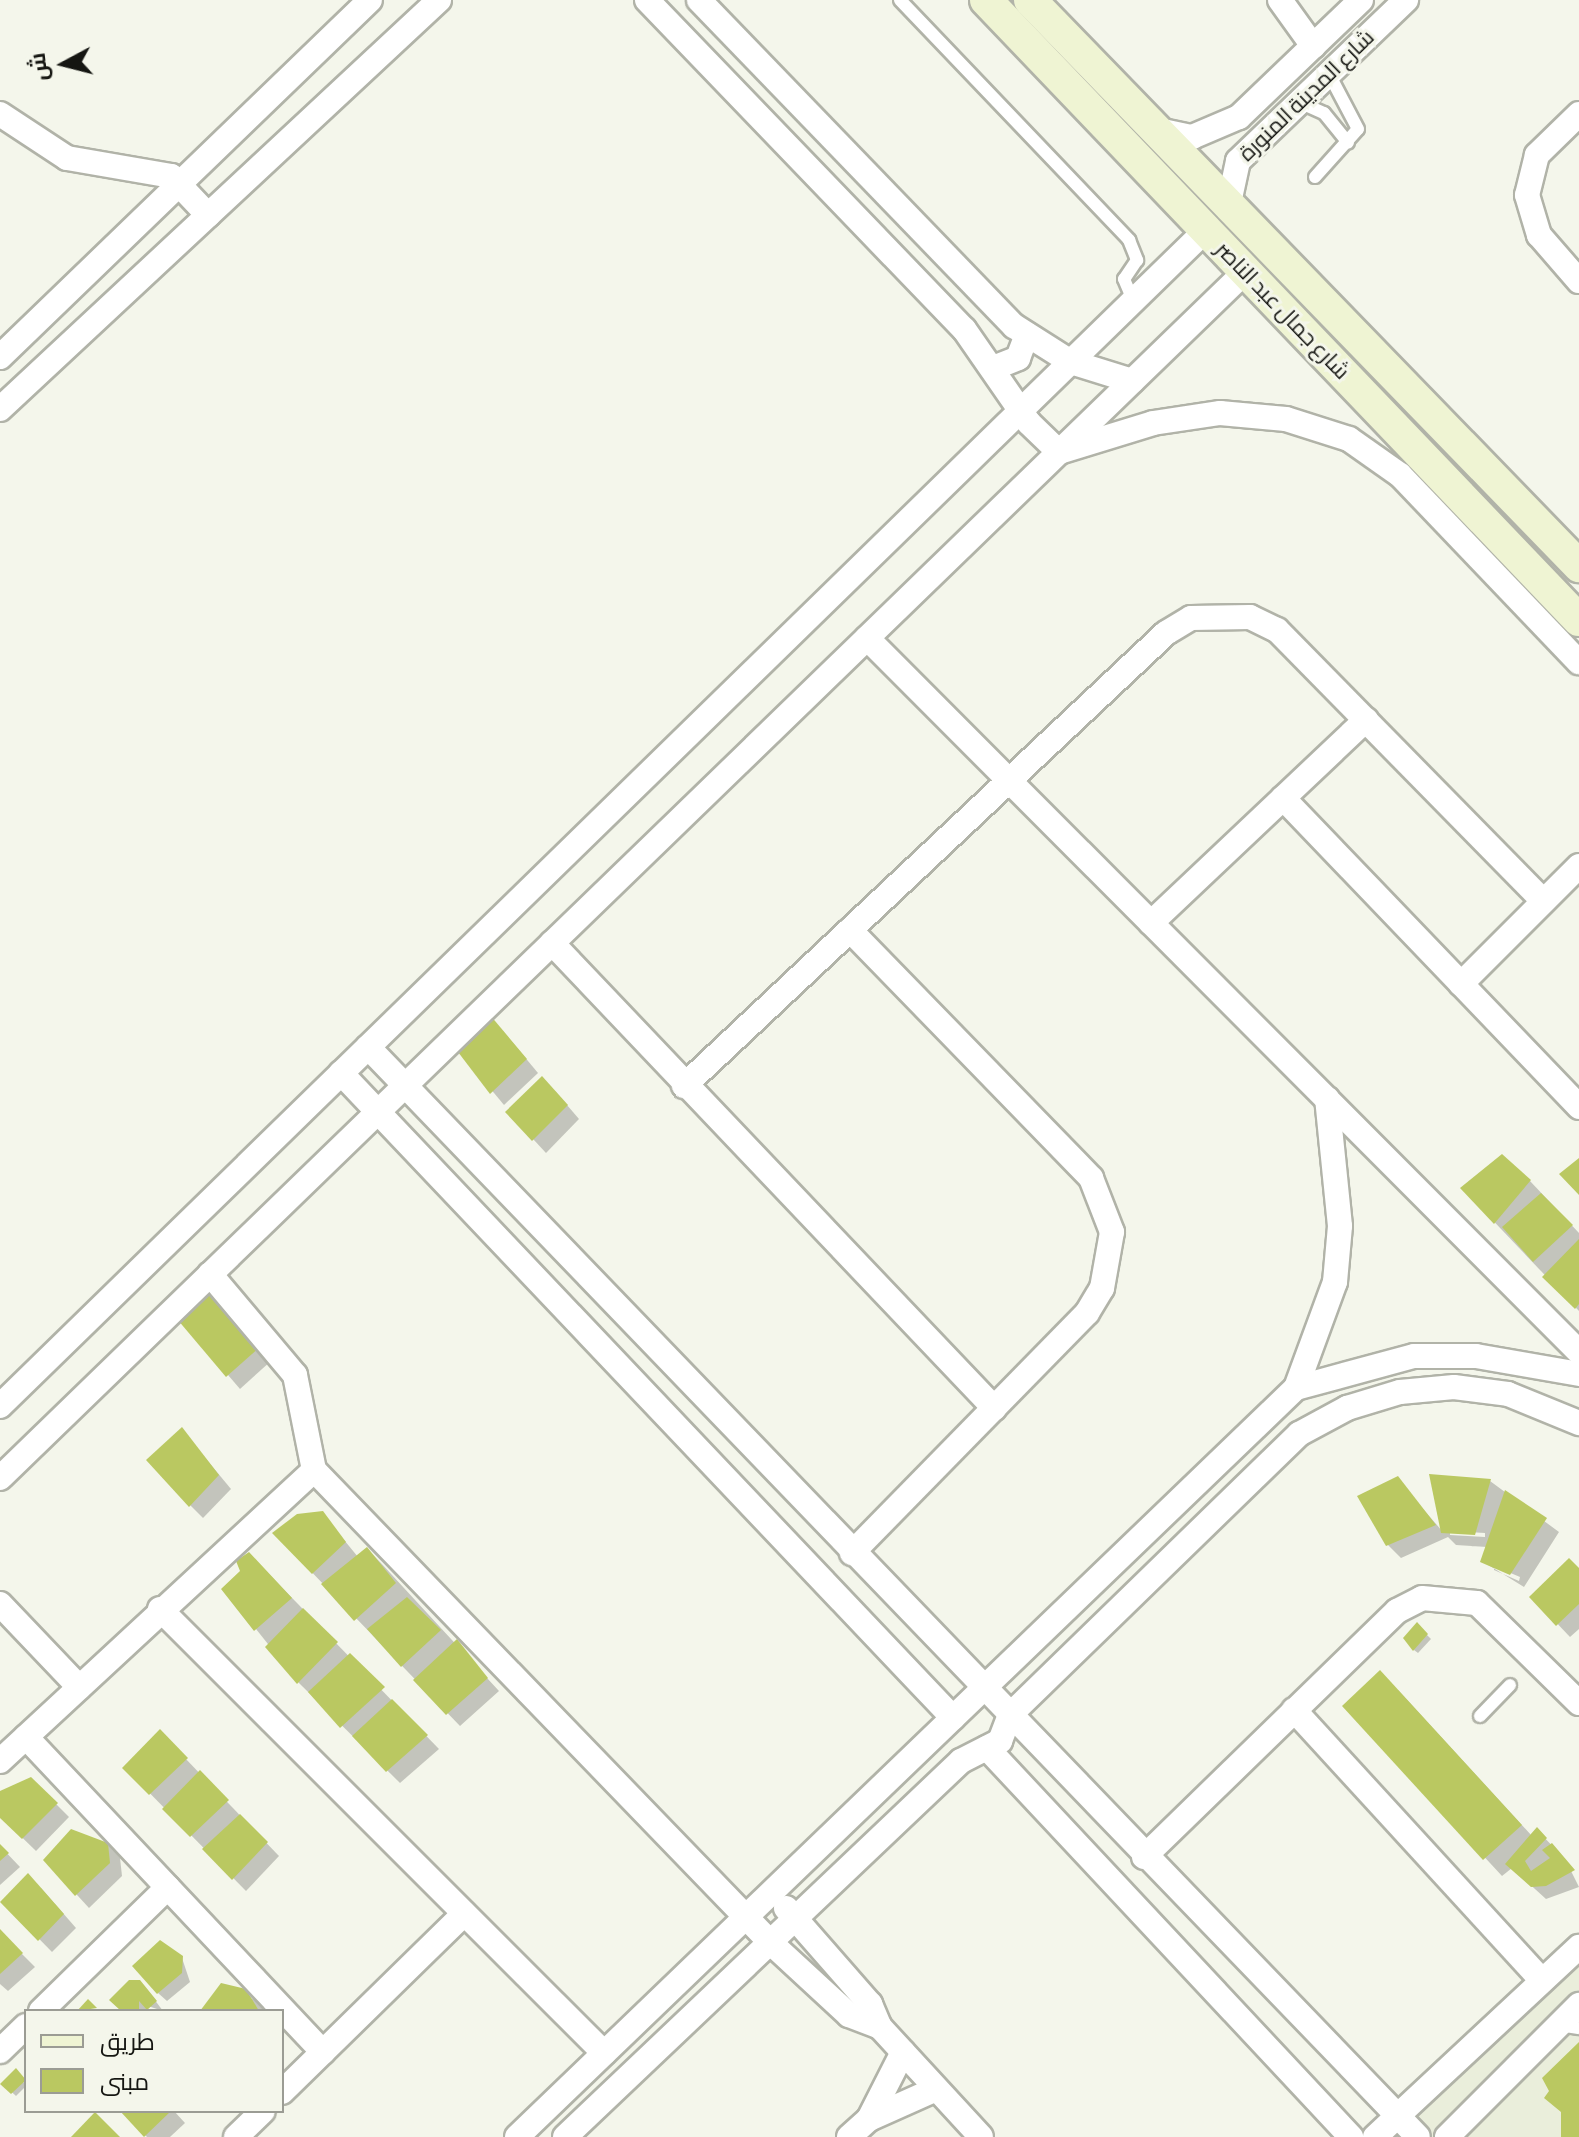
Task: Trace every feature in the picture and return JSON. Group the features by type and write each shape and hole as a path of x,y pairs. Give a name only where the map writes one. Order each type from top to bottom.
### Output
{"main road":[{"name":"شارع جمال عبد الناصر","path":"986,0 1532,571 1577,614"},
{"name":"شارع جمال عبد الناصر","path":"1030,0 1569,556"},
{"path":"1532,571 1569,556"}],"street":[{"path":"0,357 370,0"},
{"path":"0,409 439,0"},
{"path":"647,0 996,367 1021,412 1059,452"},
{"path":"699,0 1027,335 1071,362 1132,381"},
{"path":"1280,0 1313,46"},
{"name":"شارع المدينة المنورة","path":"1158,130 1192,137 1239,117 1361,0"},
{"name":"شارع المدينة المنورة","path":"1229,203 1233,170 1262,138 1406,0"},
{"path":"0,114 67,158 181,183 208,215"},
{"path":"1579,114 1537,155 1527,195 1539,235 1579,281"},
{"path":"1239,117 1262,138"},
{"path":"0,1406 1205,231"},
{"path":"0,1478 1245,272"},
{"path":"996,367 1018,358 1027,335"},
{"path":"1059,452 1153,423 1220,413 1286,419 1349,439 1400,475 1579,662"},
{"path":"684,1086 1166,633 1220,613 1277,630 1543,901"},
{"path":"867,638 1579,1352"},
{"path":"1151,923 1366,720"},
{"path":"1283,798 1579,1107"},
{"path":"1461,984 1579,866"},
{"path":"850,930 1091,1178 1105,1203 1112,1232 1102,1288 994,1408 852,1553"},
{"path":"552,943 684,1086 994,1408"},
{"path":"368,1047 982,1689 1418,2137"},
{"path":"341,1073 953,1718"},
{"path":"517,2137 1296,1388 1335,1282 1340,1226 1327,1099"},
{"path":"210,1274 295,1375 314,1470 771,1943 849,2015 880,2027"},
{"path":"1296,1388 1414,1356 1476,1356 1579,1374"},
{"path":"565,2137 961,1761 1004,1738 1010,1715 1258,1469 1299,1434 1347,1408 1400,1392 1454,1387 1508,1394 1579,1423"},
{"path":"0,1761 160,1609 314,1470"},
{"path":"1144,1857 1397,1611 1450,1596 1500,1619 1579,1703"},
{"path":"0,1604 79,1687"},
{"path":"160,1609 604,2053"},
{"path":"1294,1710 1542,1981"},
{"path":"26,1737 283,2009"},
{"path":"987,1748 1351,2137"},
{"path":"43,2009 168,1887"},
{"path":"772,1892 870,2004 880,2027 981,2137"},
{"path":"284,2090 464,1914"},
{"path":"1375,2137 1579,1947"},
{"path":"1447,2137 1569,2026 1579,2005"},
{"path":"284,2010 323,2052"},
{"path":"0,2051 24,2028"},
{"path":"869,2119 903,2052"},
{"path":"849,2137 869,2119 936,2089"},
{"path":"236,2137 261,2113"}],"lane":[{"path":"900,0 1129,240 1137,260 1124,279 1134,302"},
{"path":"1315,177 1358,129 1352,112 1329,74"},
{"path":"1299,102 1324,113 1348,143"},
{"path":"1480,1716 1510,1685"}],"shaded area":[{"path":"1579,1942 1579,2137 1412,2137 1388,2112"}],"building":[{"path":"490,1015 527,1059 490,1094 458,1052"},
{"path":"542,1076 568,1105 532,1141 505,1112"},
{"path":"1502,1154 1531,1180 1494,1224 1460,1188"},
{"path":"1579,1158 1579,1195 1559,1174"},
{"path":"1541,1193 1573,1225 1533,1262 1502,1227"},
{"path":"1579,1239 1579,1304 1575,1309 1542,1277"},
{"path":"210,1285 260,1347 226,1377 177,1319"},
{"path":"182,1427 219,1475 189,1507 146,1460"},
{"path":"1429,1474 1491,1479 1475,1535 1441,1533"},
{"path":"1398,1476 1436,1525 1386,1546 1357,1496"},
{"path":"1505,1490 1547,1518 1510,1575 1480,1562"},
{"path":"323,1511 346,1542 312,1574 272,1533 297,1514"},
{"path":"367,1547 396,1583 354,1621 321,1584"},
{"path":"249,1552 292,1598 254,1631 221,1589 240,1571 236,1561"},
{"path":"1569,1558 1579,1568 1579,1604 1556,1626 1529,1597"},
{"path":"407,1597 441,1630 401,1667 367,1629"},
{"path":"303,1608 338,1642 297,1684 265,1647"},
{"path":"1417,1622 1428,1634 1413,1651 1403,1638"},
{"path":"457,1639 488,1678 446,1715 413,1680"},
{"path":"350,1653 385,1687 340,1728 308,1692"},
{"path":"1380,1670 1522,1825 1483,1860 1342,1706"},
{"path":"392,1699 428,1735 386,1772 352,1736"},
{"path":"160,1729 188,1758 149,1795 122,1768"},
{"path":"200,1770 229,1800 190,1837 162,1809"},
{"path":"31,1777 58,1803 22,1839 0,1818 0,1791"},
{"path":"240,1814 268,1842 232,1880 202,1849"},
{"path":"1537,1827 1547,1838 1525,1861 1531,1871 1550,1858 1542,1850 1552,1843 1575,1870 1546,1886 1531,1887 1505,1864"},
{"path":"71,1829 108,1843 110,1863 75,1896 43,1860"},
{"path":"0,1844 9,1853 0,1861"},
{"path":"28,1873 64,1914 38,1941 0,1902"},
{"path":"0,1929 23,1953 0,1974"},
{"path":"160,1940 183,1956 182,1973 157,1994 132,1966"},
{"path":"129,1980 140,1980 157,2001 148,2009 139,2001 139,2009 119,2009 109,2000"},
{"path":"221,1983 246,1989 258,2009 202,2009"},
{"path":"88,1999 97,2008 90,2009 79,2009"},
{"path":"1579,2042 1579,2137 1561,2137 1561,2112 1544,2098 1549,2091 1542,2078"},
{"path":"16,2068 24,2078 24,2082 11,2094 0,2084"},
{"path":"96,2113 120,2137 71,2137"},
{"path":"122,2113 169,2113 144,2137"}]}
